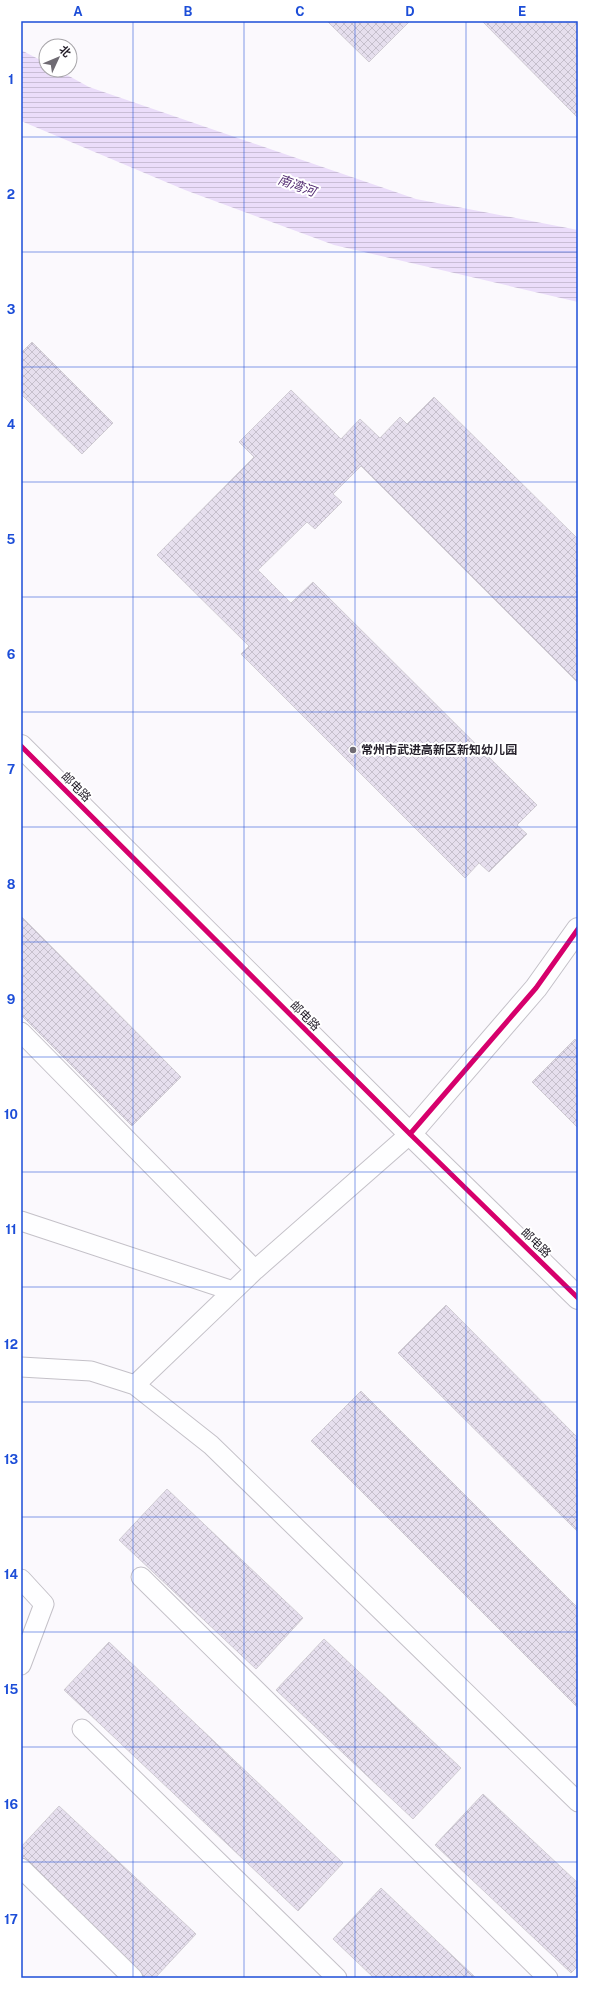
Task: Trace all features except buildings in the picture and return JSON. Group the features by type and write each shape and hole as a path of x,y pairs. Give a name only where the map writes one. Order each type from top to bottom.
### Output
{"street":[{"name":"邮电路","path":"21,746 410,1134 578,1298"},
{"path":"410,1134 536,988 578,929"}],"lane":[{"path":"21,1032 255,1270"},
{"path":"135,1385 255,1270 410,1134"},
{"path":"21,1220 233,1291"},
{"path":"21,1367 91,1371 135,1385 211,1445 578,1802"},
{"path":"141,1577 548,1978"},
{"path":"21,1579 44,1604 21,1665"},
{"path":"82,1729 337,1978"},
{"path":"21,1868 133,1978"}],"water":[{"name":"南湾河","path":"21,50 38,59 38,78 73,78 89,87 416,199 578,230 578,302 334,245 185,190 21,121"}],"cycle path":[{"path":"21,746 410,1134 578,1298"},
{"path":"410,1134 536,988 578,929"}],"place":[{"name":"常州市武进高新区新知幼儿园","path":"353,750"}]}
